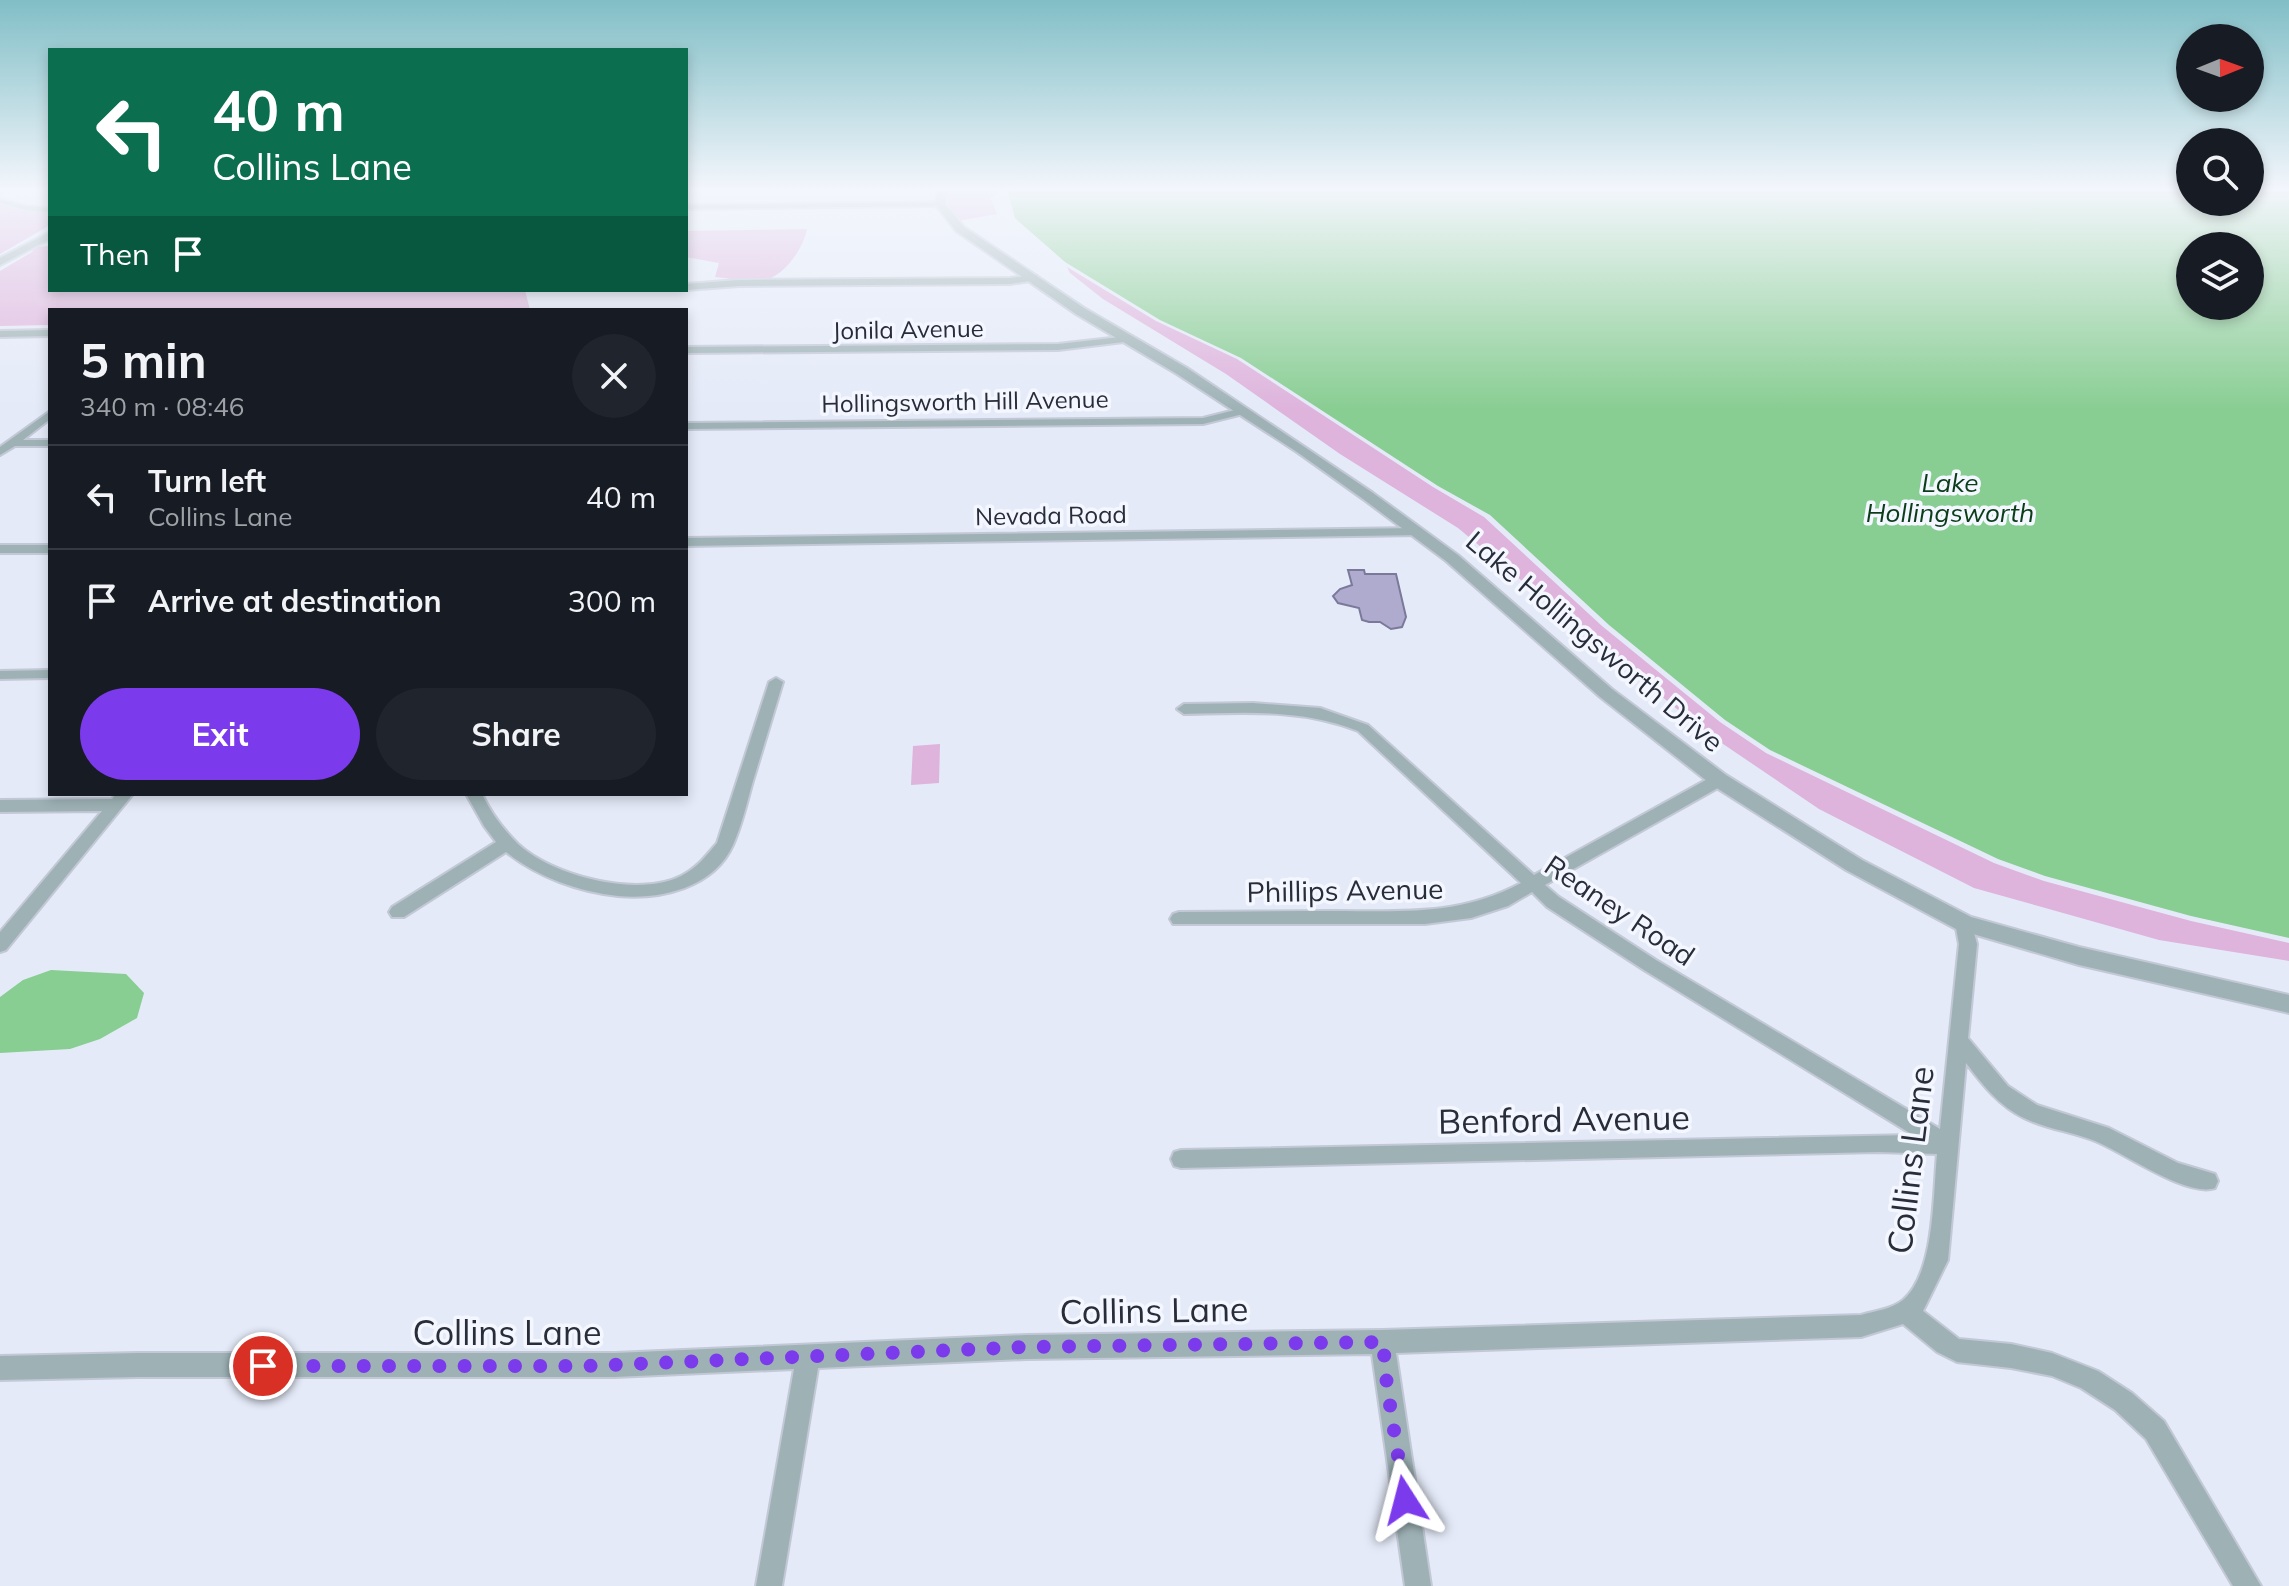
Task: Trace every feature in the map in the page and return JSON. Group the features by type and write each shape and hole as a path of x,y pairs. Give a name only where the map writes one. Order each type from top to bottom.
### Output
{"street":[{"name":"Lake Hollingsworth Drive","path":"1011,263 1080,311 1129,339 1331,469 1452,558 1606,693 1719,780 1854,865 1964,923 2079,956 2289,1004"},
{"path":"688,287 726,283 1010,281 1034,278"},
{"path":"0,334 48,333"},
{"path":"0,347 20,334"},
{"name":"Jonila Avenue","path":"688,350 1058,347 1129,339"},
{"name":"Hollingsworth Hill Avenue","path":"688,426 1203,421 1243,411"},
{"path":"0,452 48,416"},
{"path":"12,443 48,443"},
{"name":"Nevada Road","path":"688,542 1417,532"},
{"path":"0,549 48,549"},
{"path":"0,675 48,674"},
{"path":"475,796 486,820 528,859 571,878 622,891 647,892 675,886 698,876 716,861 725,845 776,682"},
{"name":"Reaney Road","path":"1184,709 1316,710 1339,716 1363,728 1553,902 1650,965 1948,1145"},
{"name":"Phillips Avenue","path":"1179,919 1447,915 1502,901 1531,882 1719,780"},
{"path":"0,806 121,799"},
{"path":"0,945 121,799"},
{"path":"398,912 508,843"},
{"name":"Collins Lane","path":"0,1368 138,1365 505,1367 1042,1347 1383,1342 1795,1331 1861,1326 1908,1313 1926,1288 1937,1260 1968,944 1964,923"},
{"path":"1958,1039 2001,1092 2031,1112 2102,1134 2173,1171 2207,1181"},
{"name":"Benford Avenue","path":"1181,1159 1879,1143 1948,1145"},
{"path":"1908,1313 1954,1349 2050,1362 2080,1373 2140,1414 2155,1430 2248,1586"},
{"path":"1383,1342 1418,1586"},
{"path":"769,1586 808,1356"}],"shaded area":[{"path":"13,263 48,263 48,292 526,292 530,308 48,308 48,325 0,326 0,271"},
{"path":"719,263 789,263 778,274 762,281 715,277"},
{"path":"1067,267 1156,321 1237,359 1484,517 1602,626 1720,722 1766,753 1994,863 2044,881 2191,921 2289,943 2289,961 2159,940 1974,888 1819,809 1701,729 1458,528 1340,454 1226,374 1103,299 1070,273"},
{"path":"940,744 939,783 911,785 913,746"}],"water":[{"name":"Lake Hollingsworth","path":"1067,263 2176,263 2176,320 2264,320 2264,263 2289,263 2289,938 2191,916 2045,876 1998,859 1770,750 1725,720 1609,625 1490,515 1438,486 1241,358 1160,320"},
{"path":"51,970 126,974 144,993 137,1018 100,1039 70,1049 0,1053 0,997 23,980"}],"building":[{"path":"1348,570 1364,570 1365,574 1396,574 1406,617 1402,627 1391,629 1380,622 1362,620 1359,608 1338,603 1333,596 1340,589 1352,585"}],"route":[{"path":"263,1366 587,1366 1026,1347 1383,1342 1405,1500"}]}
